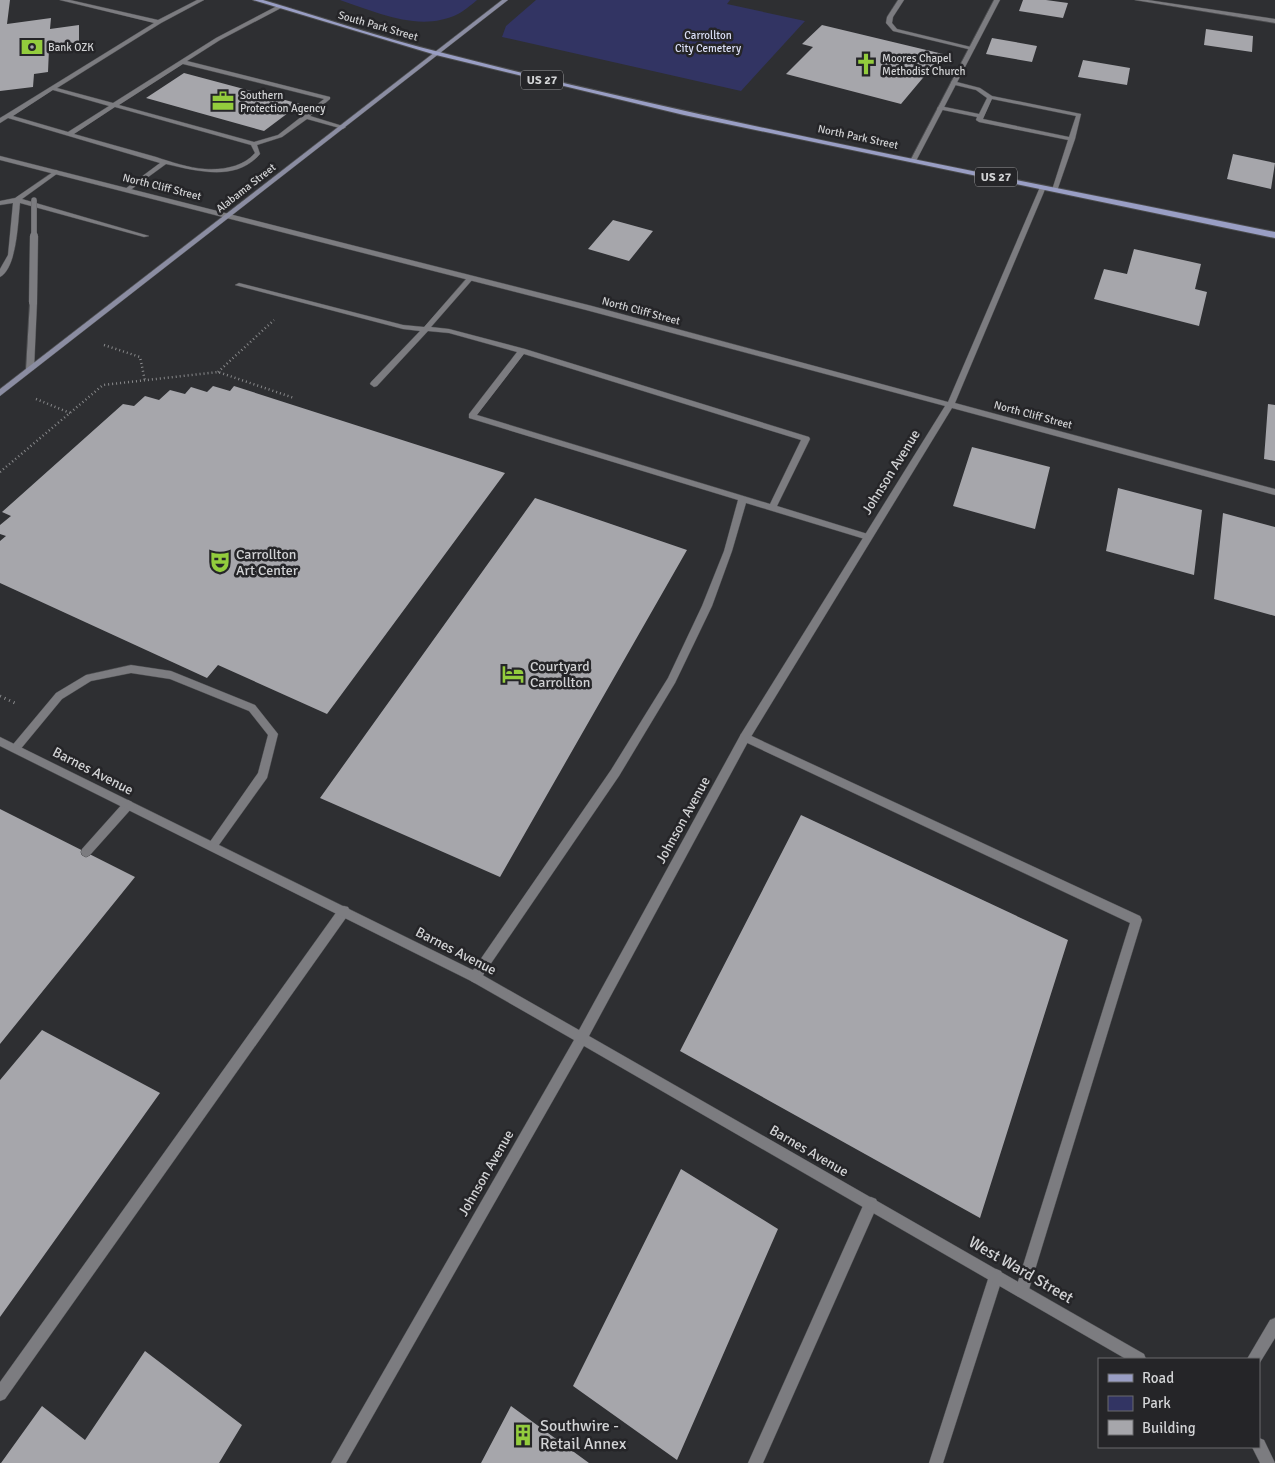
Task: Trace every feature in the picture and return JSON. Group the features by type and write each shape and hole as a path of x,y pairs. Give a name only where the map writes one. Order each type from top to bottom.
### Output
{"main road":[{"name":"South Park Street","path":"256,0 438,54"},
{"name":"Alabama Street","path":"0,393 505,0"},
{"name":"North Park Street","path":"438,54 646,104 1275,235"}],"street":[{"path":"63,0 160,22"},
{"path":"0,121 160,22 201,0"},
{"path":"901,0 890,17 890,24 895,30 972,48"},
{"path":"913,160 997,0"},
{"path":"1138,0 1275,21"},
{"path":"69,134 96,115 117,104 218,39 279,7"},
{"path":"52,88 117,104 254,144 280,136 328,98 184,62"},
{"path":"954,83 978,88 990,97 1079,115 1055,190"},
{"path":"990,97 979,120 1072,139"},
{"path":"940,108 981,116"},
{"path":"7,116 165,162 203,171 227,170 242,166 252,160 258,153 254,144"},
{"path":"306,117 342,127"},
{"name":"North Cliff Street","path":"0,158 469,279 589,308 1275,492"},
{"path":"127,190 165,162"},
{"path":"0,275 11,255 17,200 56,172"},
{"name":"Johnson Avenue","path":"338,1463 582,1037 745,737 950,405 1043,187"},
{"path":"0,202 17,200 146,236"},
{"path":"30,370 34,200"},
{"path":"374,384 425,330 469,279"},
{"path":"239,285 404,327 449,331 522,351 806,439 772,508"},
{"path":"522,351 472,416 868,537"},
{"path":"475,977 615,774 672,680 707,606 728,551 743,499"},
{"path":"15,748 59,696 89,678 131,669 171,675 252,708 273,734 263,776 212,846"},
{"path":"745,737 1136,920 1022,1291"},
{"name":"Barnes Avenue","path":"0,741 475,977 886,1212"},
{"path":"86,852 128,805"},
{"path":"0,1394 344,911"},
{"path":"755,1463 871,1204"},
{"name":"West Ward Street","path":"886,1212 1137,1358"},
{"path":"936,1463 996,1276"},
{"path":"1255,1358 1275,1325"},
{"path":"1260,1447 1268,1463"}],"path":[{"path":"218,372 273,322"},
{"path":"102,344 140,358 145,380"},
{"path":"0,472 103,385 218,372 294,398"},
{"path":"34,399 70,413"}],"green space":[{"path":"340,0 477,0 458,14 429,22 398,19"},
{"name":"Carrollton City Cemetery","path":"536,0 730,0 727,4 805,21 741,91 502,37 506,26"}],"building":[{"name":"Bank OZK","path":"0,0 10,0 7,24 51,18 50,29 79,25 79,46 49,49 48,72 34,74 33,87 0,91"},
{"path":"1023,0 1046,0 1068,3 1063,18 1019,11"},
{"name":"Moores Chapel Methodist Church","path":"822,25 943,54 901,104 786,74 813,47 802,44"},
{"path":"1206,29 1253,36 1252,52 1204,45"},
{"path":"992,38 1037,46 1032,62 986,54"},
{"path":"1083,60 1130,68 1127,85 1078,77"},
{"name":"Southern Protection Agency","path":"184,73 300,104 264,131 146,98"},
{"path":"1233,154 1275,163 1271,189 1227,179"},
{"path":"613,220 653,231 629,261 588,249"},
{"path":"1134,249 1201,264 1195,289 1207,292 1199,326 1094,299 1104,269 1127,274"},
{"name":"Carrollton Art Center","path":"213,386 230,391 234,386 505,473 327,714 218,665 207,678 0,583 0,541 6,536 0,534 0,525 11,516 2,512 123,404 134,406 145,396 159,400 170,390 185,394 191,387 207,392"},
{"path":"1268,404 1275,405 1275,461 1264,459"},
{"path":"972,447 1050,467 1035,529 953,506"},
{"path":"1118,488 1202,510 1194,575 1106,551"},
{"name":"Courtyard Carrollton","path":"535,498 687,550 500,877 320,798"},
{"path":"1223,513 1275,527 1275,616 1214,599"},
{"path":"0,809 135,877 0,1044"},
{"path":"801,815 1068,940 980,1218 680,1051"},
{"path":"42,1030 160,1093 0,1317 0,1080"},
{"path":"681,1169 778,1229 677,1460 573,1386"},
{"path":"145,1351 242,1425 219,1463 1,1463 42,1406 85,1440"},
{"name":"Southwire - Retail Annex","path":"511,1406 589,1463 481,1463"}],"place":[{"name":"Bank OZK","path":"32,47"},
{"name":"Moores Chapel Methodist Church","path":"866,64"},
{"name":"Southern Protection Agency","path":"223,101"},
{"name":"Carrollton Art Center","path":"220,562"},
{"name":"Courtyard Carrollton","path":"513,674"},
{"name":"Southwire - Retail Annex","path":"523,1435"}]}
